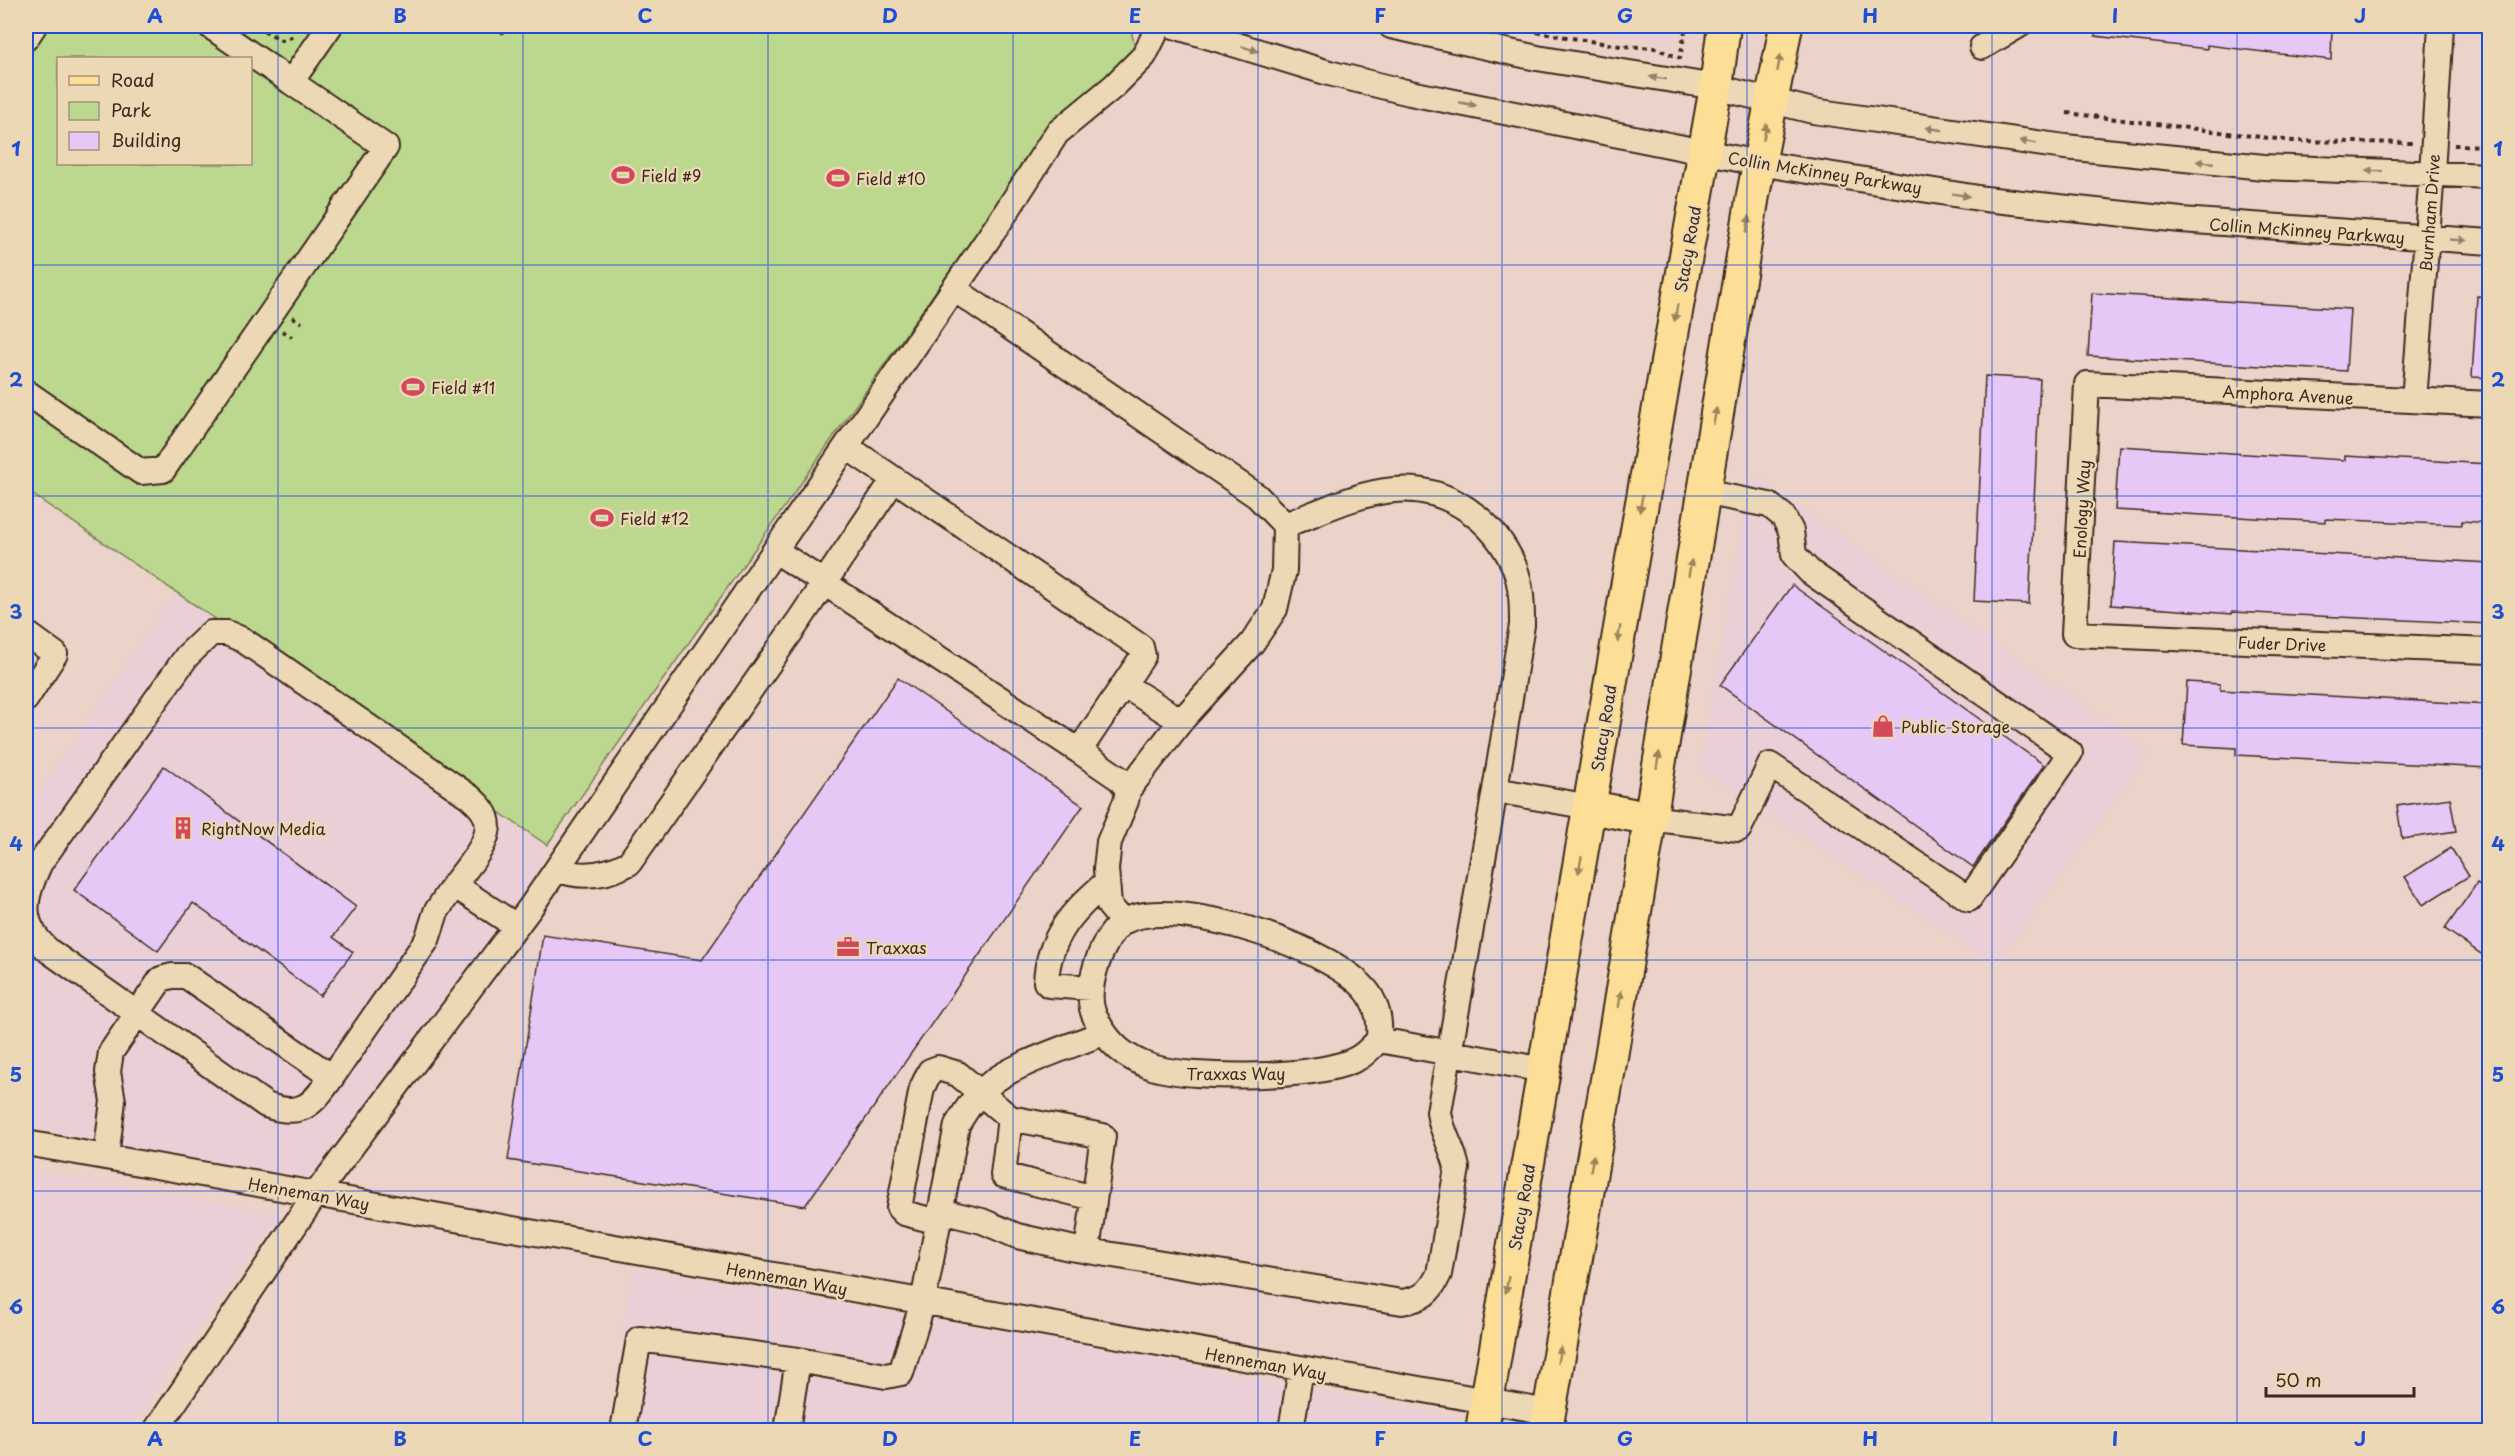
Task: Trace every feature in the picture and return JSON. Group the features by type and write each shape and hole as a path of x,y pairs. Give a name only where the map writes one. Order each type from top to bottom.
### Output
{"main road":[{"name":"Stacy Road","path":"1484,1417 1716,87 1724,26"},
{"path":"1547,1421 1611,1057 1648,818 1758,163 1786,26"},
{"path":"1590,807 1648,818"}],"street":[{"path":"26,38 34,26"},
{"path":"26,392 141,472 163,470 386,147 210,26"},
{"path":"291,82 330,26"},
{"path":"156,1431 316,1194 557,869 847,447 1057,134 1114,86 1144,56 1159,26"},
{"name":"Collin McKinney Parkway","path":"1174,26 1329,73 1410,93 1758,163 1985,199 2181,220 2490,242"},
{"path":"1391,26 1537,58 1716,87 1813,111 2065,147 2264,167 2490,176"},
{"path":"1982,47 2018,26"},
{"name":"Burnham Drive","path":"2414,400 2441,26"},
{"path":"954,289 1257,496 1285,525 1284,570 1275,609 1252,643 1181,722 1128,790 1126,801 1109,842 1107,882 1109,905 1123,922 1137,916 1159,912 1183,914 1240,926 1283,941 1349,976 1370,995 1380,1019 1378,1040 1544,1070"},
{"name":"Amphora Avenue","path":"2087,384 2490,404"},
{"name":"Enology Way","path":"2074,634 2087,384"},
{"path":"847,447 1141,646 1143,656 1079,751"},
{"path":"557,869 572,876 603,873 629,863 894,479"},
{"path":"1087,1251 1103,1136 1010,1118 958,1074 938,1068 930,1071 922,1088 899,1208 904,1213 981,1221 1017,1236 1087,1251 1402,1302 1419,1299 1432,1289 1439,1274 1457,1168 1455,1155 1440,1128 1439,1112 1496,790 1522,617 1522,600 1515,568 1500,539 1475,513 1446,498 1420,491 1395,489 1367,495 1285,525"},
{"path":"1648,818 1739,830 1770,765 1969,899 2070,753 1810,572 1794,555 1791,531 1783,516 1769,506 1703,492"},
{"path":"776,551 1079,751 1120,779 1128,790"},
{"path":"26,633 56,654 26,699"},
{"path":"211,633 227,633 243,640 470,797 484,811 489,824 486,838 454,885 436,912 427,940 314,1101 301,1109 283,1111 266,1104 136,1015 49,951 36,940 28,927 29,892 34,877 47,854 187,656 211,633"},
{"name":"Fuder Drive","path":"2074,634 2490,651"},
{"path":"1124,685 1181,722"},
{"path":"1496,790 1590,807"},
{"path":"1091,988 1049,985 1046,982 1047,969 1059,934 1070,917 1081,903 1107,882"},
{"path":"454,885 516,926"},
{"name":"Traxxas Way","path":"1123,922 1105,944 1098,959 1091,988 1094,1015 1108,1041 1126,1054 1151,1067 1195,1076 1286,1074 1323,1070 1358,1058 1378,1040"},
{"path":"106,1157 113,1101 108,1072 111,1052 161,980 172,976 186,976 332,1077"},
{"path":"623,1431 639,1339 798,1360 886,1376 901,1373 924,1302 957,1125 971,1103 990,1083 1013,1070 1103,1033"},
{"path":"1010,1118 1003,1175 1094,1197"},
{"name":"Henneman Way","path":"26,1143 1301,1370 1484,1417 1547,1421"},
{"path":"787,1431 798,1360"},
{"path":"1291,1431 1301,1370"}],"path":[{"path":"256,26 281,40 290,40 299,31"},
{"path":"493,26 504,33"},
{"path":"1501,26 1620,46 1655,48 1680,58 1686,26"},
{"path":"2067,113 2293,141 2490,146"}],"shaded area":[{"path":"1552,26 1677,26 1674,42"},
{"path":"1752,474 2151,751 1996,965 1699,768"},
{"path":"176,592 547,845 516,926 316,1194 26,1125 26,811"},
{"path":"26,1170 284,1214 216,1303 130,1430 26,1430"},
{"path":"633,1268 1138,1354 1249,1378 1455,1417 1453,1430 609,1430"}],"green space":[{"path":"26,26 1126,26 1131,29 1134,43 1132,56 1069,107 1051,127 547,845 26,490"}],"building":[{"path":"2096,26 2332,26 2331,60 2207,45 2207,49 2095,36"},
{"path":"2092,293 2350,309 2346,371 2088,356"},
{"path":"2477,296 2490,297 2490,378 2472,377"},
{"path":"1985,376 2040,379 2029,604 1974,601"},
{"path":"2119,446 2345,460 2345,456 2490,464 2490,523 2462,521 2462,525 2326,519 2326,522 2115,510"},
{"path":"2115,542 2490,563 2490,624 2232,612 2232,614 2111,605"},
{"name":"Public Storage","path":"1792,585 2044,765 1973,867 1720,685"},
{"name":"Traxxas","path":"898,678 1083,806 805,1206 508,1160 543,935 702,960"},
{"path":"2187,682 2220,684 2220,690 2490,705 2488,768 2236,755 2236,748 2183,745"},
{"name":"RightNow Media","path":"164,766 356,907 333,937 353,952 320,996 193,903 158,951 74,890"},
{"path":"2450,798 2456,831 2402,839 2397,806"},
{"path":"2451,848 2469,876 2423,905 2405,877"},
{"path":"2477,883 2490,891 2490,960 2445,929"}],"place":[{"name":"Field #9","path":"623,175"},
{"name":"Field #10","path":"838,178"},
{"name":"Field #11","path":"413,387"},
{"name":"Field #12","path":"602,518"},
{"name":"Public Storage","path":"1883,726"},
{"name":"RightNow Media","path":"183,828"},
{"name":"Traxxas","path":"848,947"}]}
